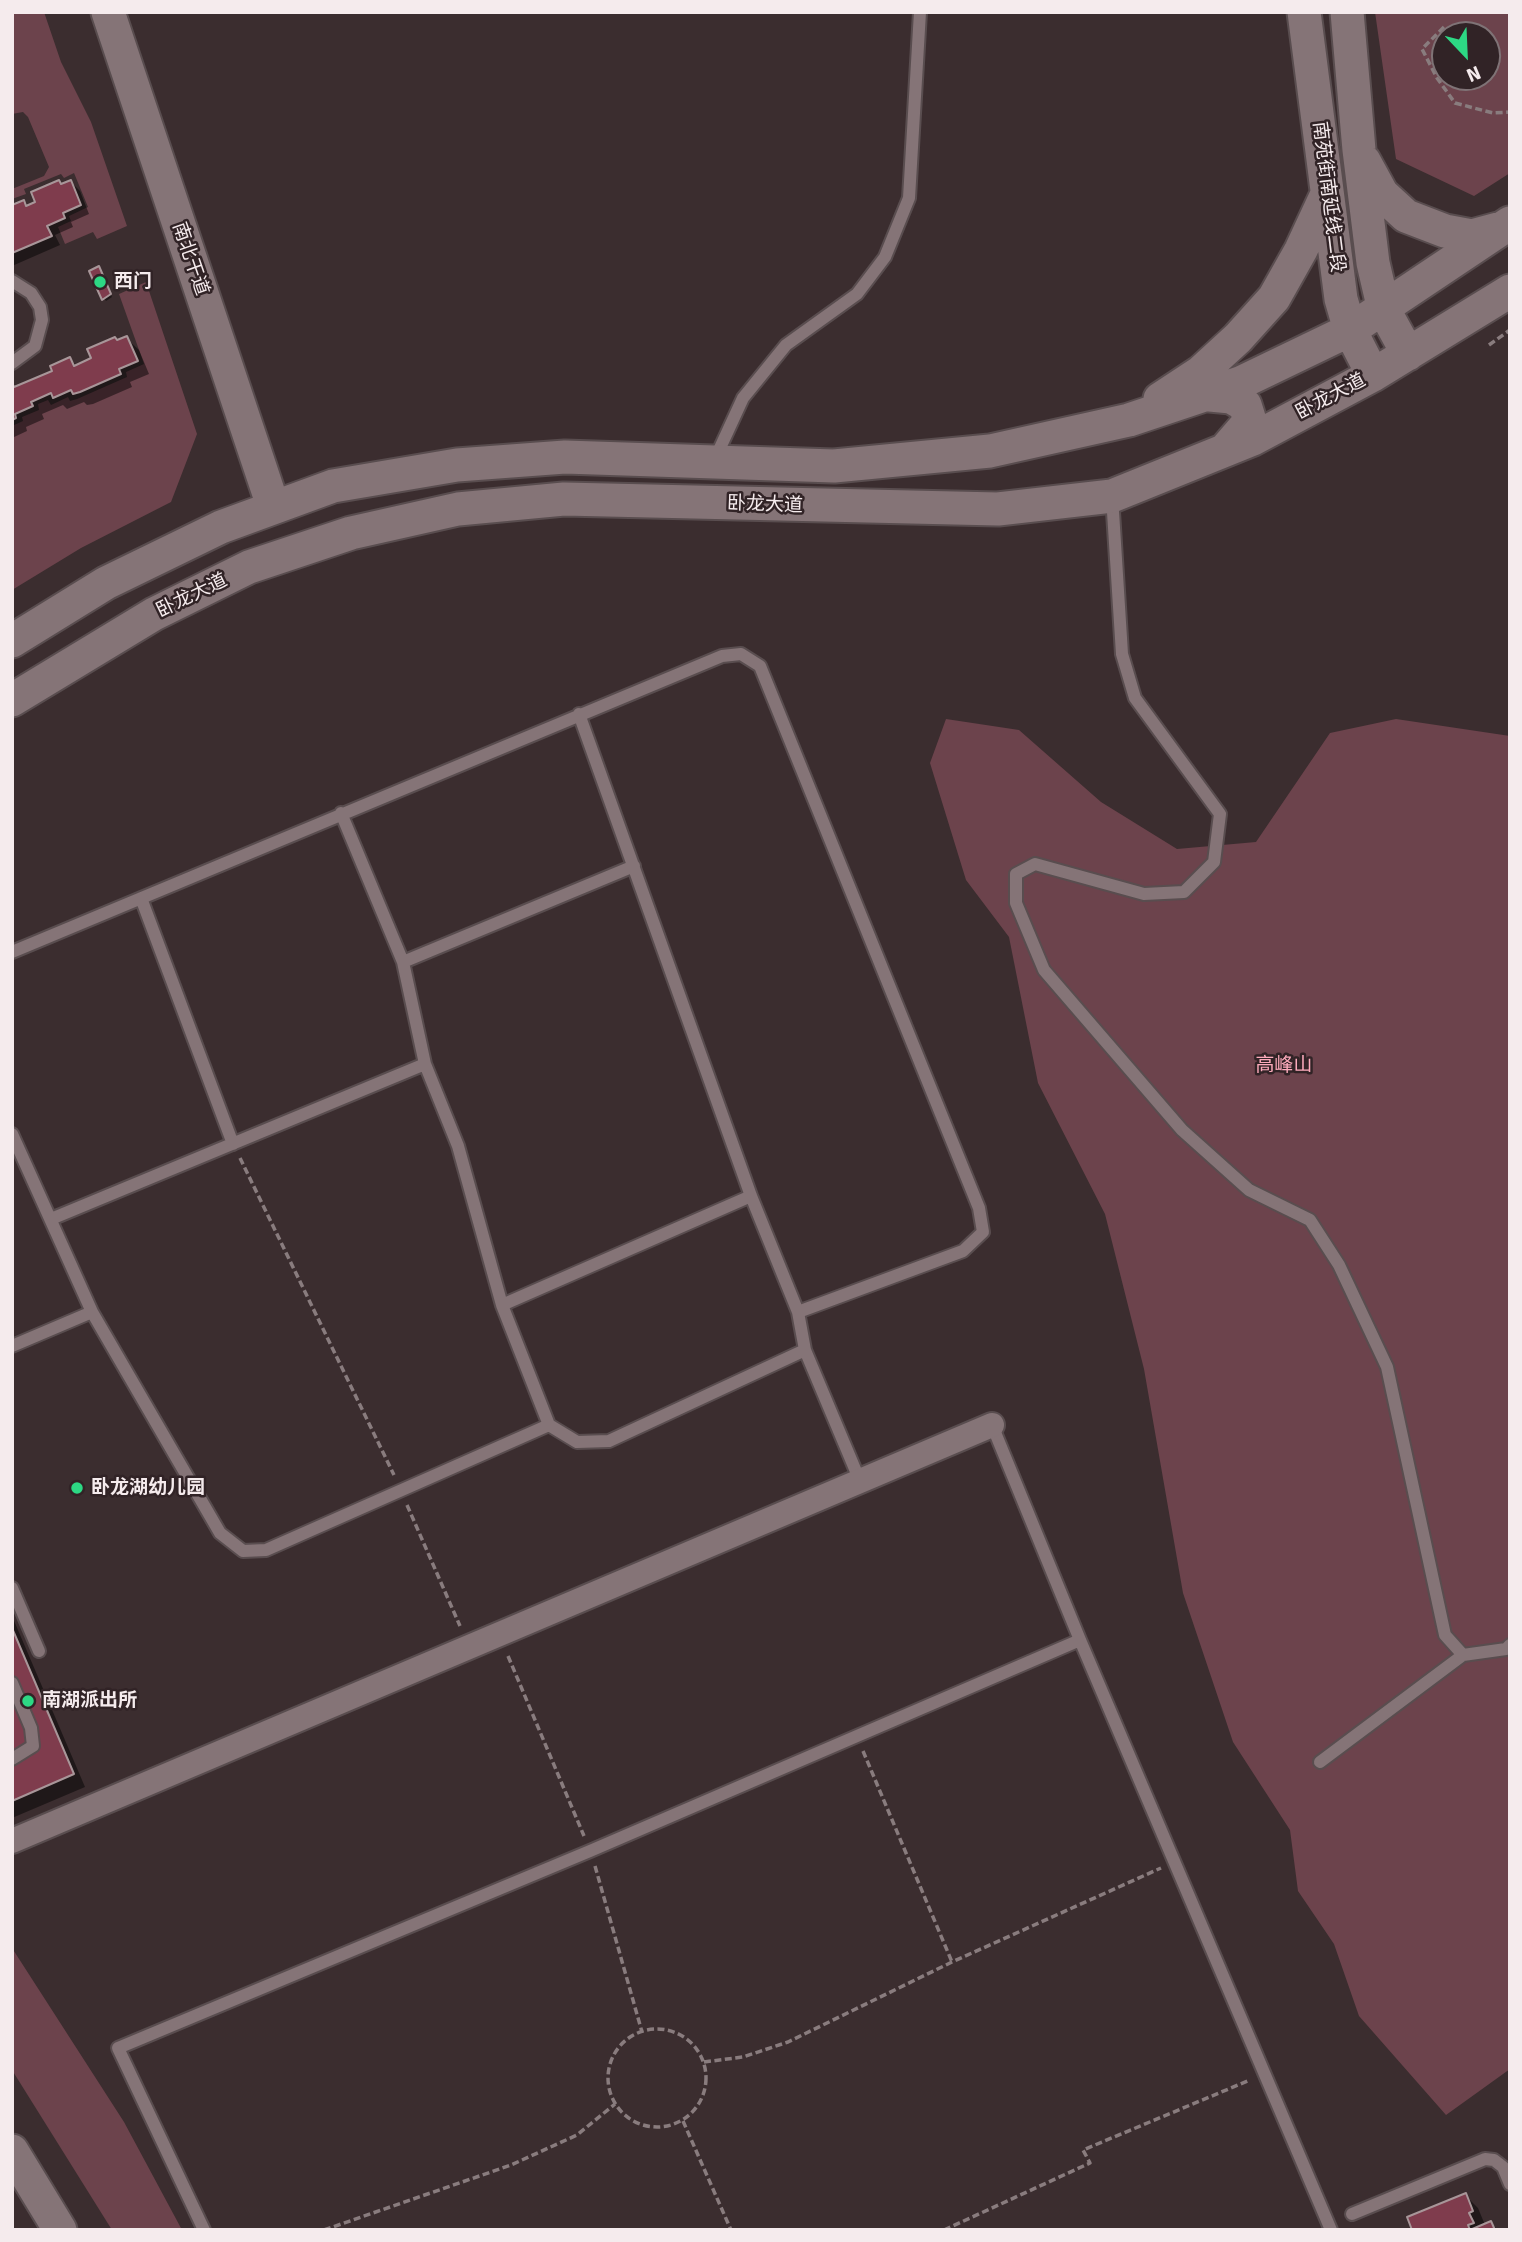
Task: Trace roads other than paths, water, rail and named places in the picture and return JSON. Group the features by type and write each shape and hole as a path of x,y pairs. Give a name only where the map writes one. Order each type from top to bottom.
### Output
{"main road":[{"name":"南北干道","path":"108,12 273,506"},
{"name":"南苑街南延线二段","path":"1304,12 1341,299 1350,330 1373,374"},
{"name":"南苑街南延线二段","path":"1347,12 1359,150 1373,263 1384,310 1408,354"},
{"path":"1359,150 1382,194 1406,216 1446,231 1472,236 1501,229"},
{"path":"1129,420 1201,372 1238,338 1274,298 1301,250 1327,194"},
{"path":"12,641 106,583 221,527 333,486 457,465 565,457 834,466 990,452 1129,420 1210,395 1350,330 1384,310 1501,229"},
{"path":"1501,229 1473,259 1473,275 1480,287 1491,292 1510,289"},
{"name":"卧龙大道","path":"12,700 154,614 249,568 351,533 458,509 564,499 998,509 1112,496 1223,452 1373,374 1510,289"},
{"path":"1210,395 1231,397 1245,405 1250,421 1223,452"},
{"path":"12,2151 60,2230"}],"street":[{"path":"12,1841 992,1425"}],"lane":[{"path":"714,463 743,398 786,345 857,294 885,257 909,198 920,12"},
{"path":"12,281 31,293 40,307 42,320 35,346 12,363"},
{"path":"1112,496 1122,654 1135,698 1220,814 1214,862 1184,892 1144,894 1035,864 1016,874 1016,903 1044,970 1182,1130 1249,1190 1310,1220 1339,1265 1387,1367 1445,1635 1463,1655"},
{"path":"12,952 722,656 741,654 760,666 979,1208 983,1232 963,1251 797,1312"},
{"path":"579,715 751,1196 797,1312 805,1350 860,1481"},
{"path":"341,813 403,962 425,1064 458,1146 502,1306 549,1425 577,1442 609,1441 805,1350"},
{"path":"403,962 634,866"},
{"path":"141,898 233,1144"},
{"path":"51,1219 425,1064"},
{"path":"12,1134 92,1312 220,1533 243,1551 266,1550 549,1425"},
{"path":"502,1306 751,1196"},
{"path":"12,1346 92,1312"},
{"path":"992,1425 1080,1640 1331,2230"},
{"path":"12,1588 39,1651"},
{"path":"204,2230 118,2048 590,1851 1080,1640"},
{"path":"1320,1762 1463,1655 1506,1649 1510,1645"},
{"path":"12,1682 31,1728 33,1746 12,1759"},
{"path":"1352,2214 1485,2159 1503,2167 1510,2185"}],"place":[{"name":"西门","path":"100,282"},
{"name":"卧龙湖幼儿园","path":"77,1488"},
{"name":"南湖派出所","path":"28,1701"}],"park label":[{"name":"高峰山","path":"1284,1066"}]}
